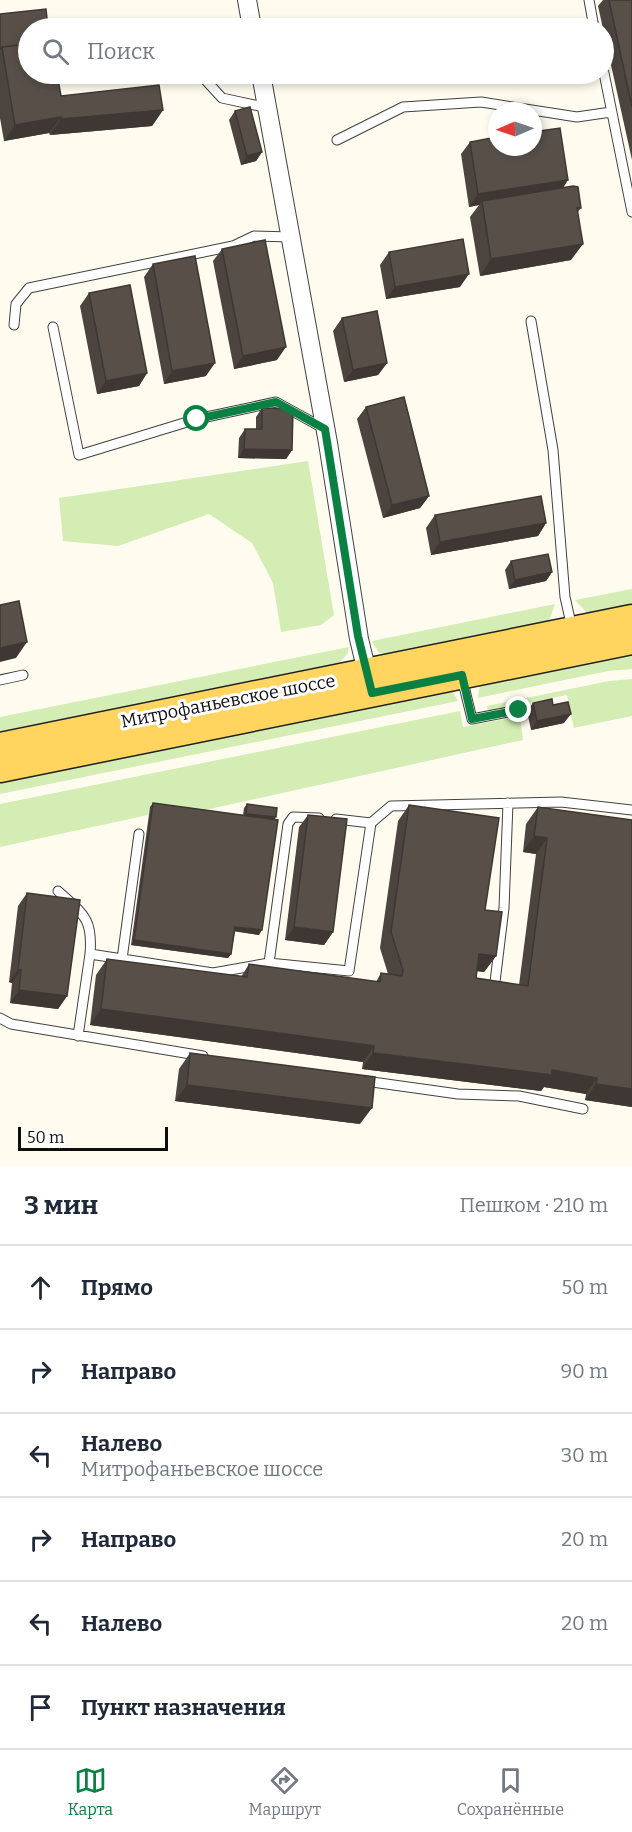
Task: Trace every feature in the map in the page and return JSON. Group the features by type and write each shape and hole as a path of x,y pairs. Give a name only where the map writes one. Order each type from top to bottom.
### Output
{"main road":[{"name":"Митрофаньевское шоссе","path":"0,768 370,683 572,631 632,619"},
{"name":"Митрофаньевское шоссе","path":"0,747 370,683 462,675 632,640"}],"street":[{"path":"247,0 250,18"},
{"path":"263,84 325,429 358,636 370,683"}],"lane":[{"path":"588,0 592,18"},
{"path":"209,84 222,98 268,108"},
{"path":"606,84 632,212"},
{"path":"337,140 403,107 481,102 577,117 612,112"},
{"path":"14,325 16,304 29,288 233,246 254,236 291,237"},
{"path":"531,321 553,450 565,597 572,631"},
{"path":"53,327 79,455 197,419 276,402 325,429"},
{"path":"0,680 23,675"},
{"path":"462,675 472,719 519,710"},
{"path":"90,954 213,973 269,963 349,971 371,823 391,806 561,802 632,810"},
{"path":"494,990 504,908 508,803"},
{"path":"269,963 288,824 293,817 371,823"},
{"path":"122,959 139,834"},
{"path":"57,891 89,922 92,933 78,1036"},
{"path":"0,1018 11,1024 210,1058"},
{"path":"357,1080 458,1094 519,1096 583,1109"}],"green space":[{"path":"308,461 334,615 321,625 281,632 273,583 252,543 209,514 118,546 63,541 59,498"},
{"path":"632,589 632,604 587,613 575,600"},
{"path":"555,604 549,621 386,654 379,653 372,641"},
{"path":"349,647 348,653 338,664 0,732 0,717"},
{"path":"632,654 632,669 608,671 478,698 480,685"},
{"path":"632,679 632,716 574,728 567,695 488,711 487,706 609,681"},
{"path":"452,690 458,701 0,794 0,782"},
{"path":"460,711 463,727 520,716 523,740 196,812 150,807 148,815 0,847 0,804"}],"building":[{"path":"609,0 632,0 632,107 614,18"},
{"path":"46,9 47,18 18,18 18,45 0,49 0,14"},
{"path":"18,45 18,84 59,84 61,96 159,85 163,110 61,119 61,117 15,125 2,47"},
{"path":"250,107 262,152 247,156 235,111"},
{"path":"560,128 568,180 478,194 470,142 488,139 488,156 542,156 542,131"},
{"path":"578,187 581,208 577,208 583,244 491,259 482,201"},
{"path":"463,239 469,274 395,287 389,252"},
{"path":"265,240 286,347 243,356 222,249"},
{"path":"195,256 215,363 172,371 153,264"},
{"path":"130,285 147,373 106,381 89,293"},
{"path":"377,311 387,363 353,370 342,318"},
{"path":"404,397 429,496 392,505 366,407"},
{"path":"262,408 293,409 292,450 244,449 245,429 262,429"},
{"path":"541,496 546,523 440,542 435,515"},
{"path":"548,554 552,572 515,580 511,561"},
{"path":"19,601 27,642 0,648 0,605"},
{"path":"552,699 553,705 568,702 571,714 537,721 533,703"},
{"path":"153,803 278,820 262,930 235,927 231,954 134,940"},
{"path":"247,804 277,808 276,817 246,814"},
{"path":"409,805 499,818 485,910 502,912 496,956 479,954 476,978 528,986 547,838 534,836 538,807 632,820 632,1089 596,1084 597,1078 552,1070 552,1075 373,1053 374,1046 101,1009 107,959 247,977 249,964 380,982 381,973 402,976 403,970 391,932"},
{"path":"308,815 347,819 333,932 294,927"},
{"path":"27,893 80,900 67,996 19,990 21,970 18,970"},
{"path":"190,1053 375,1077 372,1108 187,1085"}],"route":[{"path":"197,419 276,402 325,429 358,636 372,693 462,675 472,719 519,710"}]}
